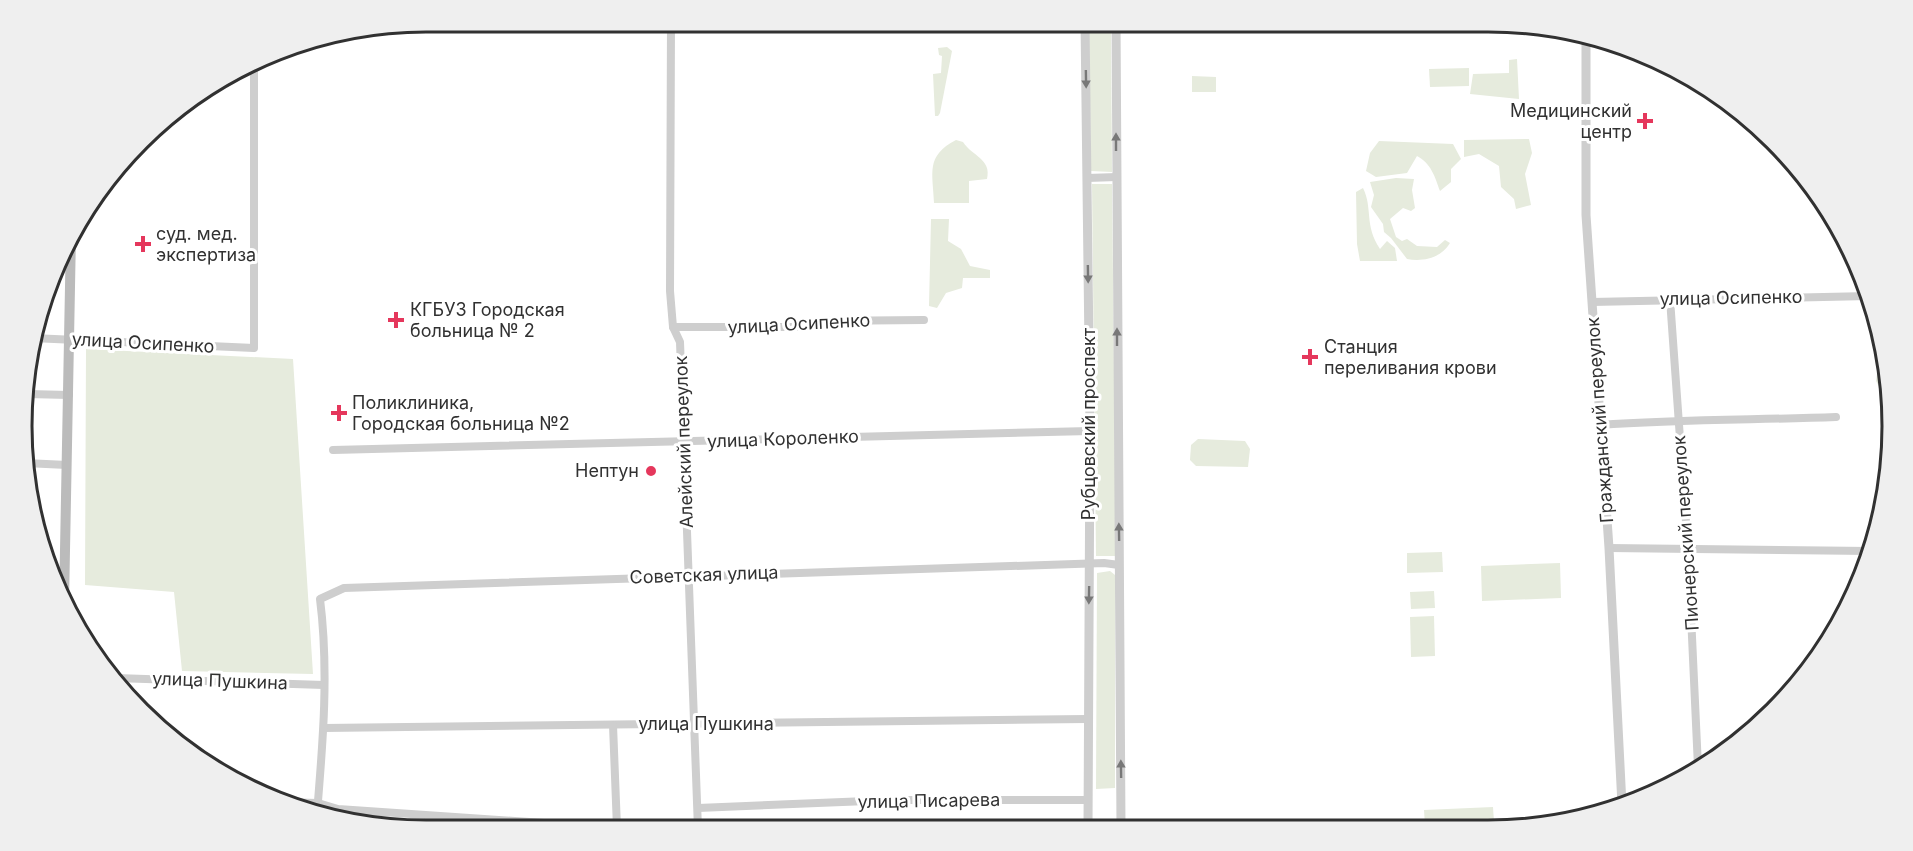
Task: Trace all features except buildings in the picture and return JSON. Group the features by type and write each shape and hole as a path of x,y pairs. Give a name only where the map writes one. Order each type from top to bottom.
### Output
{"main road":[{"path":"64,583 71,254"}],"street":[{"name":"Алейский переулок","path":"671,32 670,291 673,327 680,342 698,820"},
{"name":"Рубцовский проспект","path":"1085,32 1090,431 1088,820"},
{"name":"Рубцовский проспект","path":"1116,32 1121,820"},
{"name":"Гражданский переулок","path":"1586,44 1584,171 1609,548 1622,796"},
{"name":"улица Осипенко","path":"42,338 254,348 254,71"},
{"path":"1087,178 1117,177"},
{"name":"улица Осипенко","path":"1592,302 1860,296"},
{"name":"Пионерский переулок","path":"1670,299 1688,550 1698,758"},
{"name":"улица Осипенко","path":"673,327 807,327 816,321 924,320"},
{"path":"33,394 69,395"},
{"path":"1600,425 1679,419 1759,420 1836,417"},
{"name":"улица Короленко","path":"333,450 1090,431"},
{"path":"33,463 67,465"},
{"path":"1609,548 1861,551"},
{"name":"Советская улица","path":"324,685 325,634 320,599 344,588 689,575 1119,565"},
{"name":"улица Пушкина","path":"124,678 324,685"},
{"path":"318,803 324,728 324,685"},
{"name":"улица Пушкина","path":"324,728 1087,719"},
{"path":"613,725 617,820"},
{"name":"улица Писарева","path":"698,808 892,800 1088,800"},
{"path":"313,803 338,809 500,820"}],"shaded area":[{"path":"1089,32 1111,32 1112,172 1091,171"},
{"path":"947,47 952,51 940,113 935,116 933,74 941,73 942,56 939,55 938,48"},
{"path":"1517,59 1519,99 1470,94 1473,74 1509,73 1509,60"},
{"path":"1469,68 1469,86 1430,87 1429,69"},
{"path":"1192,76 1216,77 1216,92 1192,92"},
{"path":"1529,139 1532,153 1525,174 1531,205 1516,209 1514,199 1501,187 1499,166 1479,154 1464,157 1464,140"},
{"path":"956,140 963,142 984,162 988,172 987,179 969,181 969,203 934,203 932,174 935,159 939,152"},
{"path":"1379,141 1453,144 1461,159 1451,169 1451,182 1440,191 1429,166 1417,156 1407,173 1376,177 1366,171 1370,153"},
{"path":"1396,178 1414,179 1412,190 1415,208 1411,211 1403,208 1390,219 1396,237 1402,241 1407,239 1417,246 1437,247 1445,240 1450,243 1442,252 1431,258 1407,259 1384,232 1383,224 1371,207 1374,195 1370,182"},
{"path":"1092,184 1112,184 1116,556 1096,556"},
{"path":"1363,188 1375,240 1380,249 1387,241 1395,248 1397,261 1360,261 1357,244 1356,192"},
{"path":"931,219 949,219 948,241 961,249 970,266 990,270 990,278 963,278 962,288 946,293 937,308 929,306"},
{"path":"86,349 293,359 313,674 182,671 174,592 85,585"},
{"path":"1877,370 1880,387 1876,381"},
{"path":"1198,439 1245,441 1250,449 1248,467 1196,466 1190,460 1191,445"},
{"path":"1442,552 1443,572 1407,573 1407,553"},
{"path":"1560,563 1561,598 1482,601 1481,566"},
{"path":"1110,571 1115,575 1115,788 1096,789 1097,573"},
{"path":"1434,591 1435,608 1411,609 1410,592"},
{"path":"1434,616 1435,656 1411,657 1410,617"},
{"path":"1493,807 1494,820 1425,820 1424,810"}],"place":[{"name":"Медицинский центр","path":"1645,121"},
{"name":"суд. мед. экспертиза","path":"143,244"},
{"name":"КГБУЗ Городская больница № 2","path":"396,320"},
{"name":"Станция переливания крови","path":"1310,357"},
{"name":"Поликлиника, Городская больница №2","path":"339,413"},
{"name":"Нептун","path":"651,471"}]}
